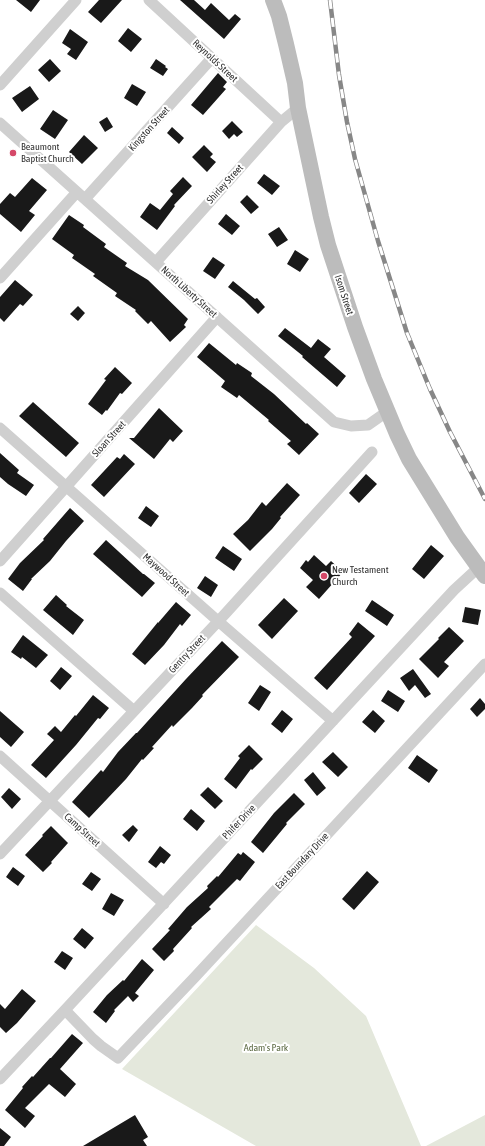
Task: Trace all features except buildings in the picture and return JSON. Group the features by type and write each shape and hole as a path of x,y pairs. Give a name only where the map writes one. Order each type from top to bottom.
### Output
{"main road":[{"name":"Isom Street","path":"273,0 279,16 295,83 298,108 328,245 374,379 409,459 457,537 483,568"}],"street":[{"path":"0,85 76,0"},
{"name":"Reynolds Street","path":"149,0 281,122"},
{"name":"Kingston Street","path":"86,199 212,58"},
{"name":"Shirley Street","path":"156,262 281,122 298,108"},
{"name":"North Liberty Street","path":"0,123 334,422 351,426 368,425 388,411"},
{"path":"0,278 77,192"},
{"name":"Sloan Street","path":"0,561 217,317"},
{"name":"Maywood Street","path":"0,428 333,721"},
{"name":"Gentry Street","path":"0,854 218,621 372,452"},
{"name":"Phifer Drive","path":"0,1079 454,590 483,568"},
{"path":"0,593 134,711"},
{"name":"East Boundary Drive","path":"65,1010 93,1039 118,1058 485,664"},
{"name":"Camp Street","path":"0,756 164,904"}],"green space":[{"name":"Adam's Park","path":"256,925 314,968 366,1016 421,1146 256,1146 122,1069"},
{"path":"485,1115 485,1146 426,1146"}],"railway":[{"path":"330,0 339,75 347,122 355,159 378,241 407,333 430,389 450,432 485,499"}],"place":[{"name":"Beaumont Baptist Church","path":"13,153"},
{"name":"New Testament Church","path":"324,576"}]}
